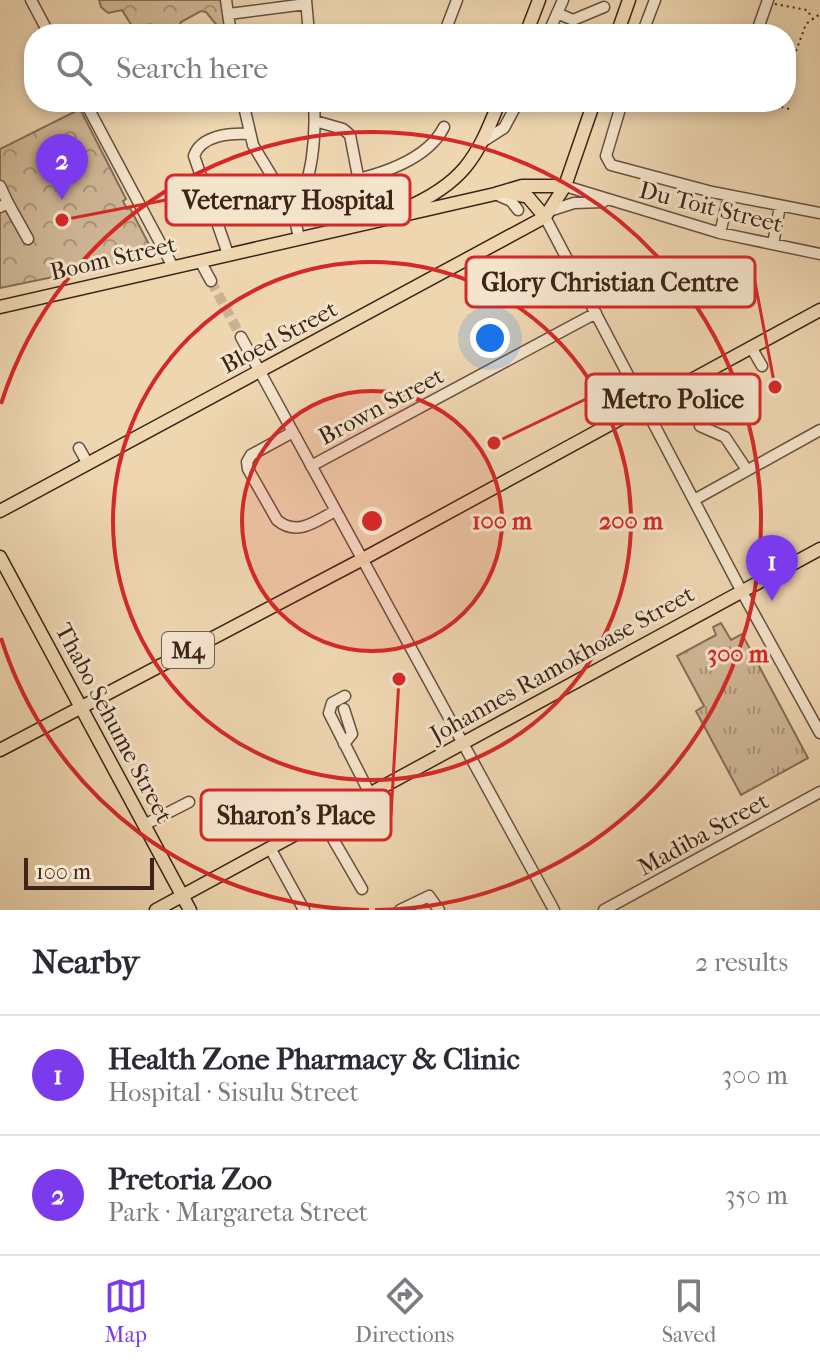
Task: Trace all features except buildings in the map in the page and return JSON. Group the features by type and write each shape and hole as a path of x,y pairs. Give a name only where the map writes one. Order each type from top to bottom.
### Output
{"main road":[{"path":"530,24 539,0"},
{"path":"621,24 629,0"},
{"path":"373,221 439,192 467,167 495,112"},
{"name":"Bloed Street","path":"0,511 260,372 522,218 547,214 565,186 591,112"},
{"name":"Boom Street","path":"0,306 498,194 522,186 565,186"},
{"path":"498,194 528,197 547,214"},
{"name":"M4","path":"0,750 361,560 820,310"},
{"name":"Johannes Ramokhoase Street","path":"156,910 820,549"},
{"name":"Thabo Sehume Street","path":"0,557 190,910"}],"street":[{"path":"31,0 44,24"},
{"path":"226,0 230,24"},
{"path":"448,24 457,0"},
{"path":"552,24 563,0"},
{"path":"646,24 655,0"},
{"path":"229,14 306,2 308,24"},
{"path":"760,24 768,2"},
{"path":"557,13 573,20 604,7"},
{"path":"90,112 173,267"},
{"path":"245,112 257,153 293,211 299,238"},
{"path":"293,211 300,202 306,183 315,112"},
{"path":"482,142 504,128 513,112"},
{"path":"619,112 606,156 611,165 729,196 820,213"},
{"path":"315,121 347,131 373,221"},
{"path":"317,187 359,181 426,151 438,140 444,127"},
{"path":"228,254 194,156 202,143 230,133 249,134"},
{"path":"0,186 4,205 28,239"},
{"name":"Du Toit Street","path":"565,186 720,233 820,254"},
{"path":"498,194 505,197 522,218"},
{"path":"720,233 729,196"},
{"name":"Du Toit Street","path":"547,214 574,203 613,202"},
{"path":"773,244 780,206"},
{"path":"547,214 643,405 820,733"},
{"name":"Du Toit Street","path":"800,249 820,248"},
{"path":"200,261 211,281"},
{"name":"Brown Street","path":"311,466 596,313"},
{"path":"241,337 554,910"},
{"path":"751,347 762,366"},
{"path":"700,426 725,437 747,470"},
{"path":"694,500 820,430"},
{"path":"293,432 251,455 247,462 248,469 277,520 284,525 295,529 303,527 335,511"},
{"path":"79,448 88,464"},
{"path":"345,696 332,703 329,709 370,794"},
{"path":"344,709 352,734 344,744"},
{"name":"Madiba Street","path":"604,910 820,792"},
{"path":"144,825 189,802"},
{"path":"322,820 362,889"},
{"path":"270,848 304,910"},
{"path":"400,910 429,896 435,909"}],"path":[{"path":"768,2 807,10 813,19"},
{"path":"796,51 806,24 820,14"}],"green space":[{"path":"99,0 222,0 226,23 216,24 206,12 201,11 180,24 131,24 122,10 108,13"},
{"path":"74,112 82,112 126,199 123,201 127,209 130,208 155,256 0,288 0,149"},
{"path":"721,623 731,640 742,634 808,758 741,795 696,711 704,706 677,656 716,635 713,627"}],"tunnel":[{"path":"211,281 241,337"}],"place":[{"name":"Pretoria Zoo","path":"62,200"},
{"name":"Veternary Hospital","path":"62,220"},
{"name":"Glory Christian Centre","path":"775,387"},
{"name":"Metro Police","path":"494,443"},
{"name":"Health Zone Pharmacy & Clinic","path":"772,601"},
{"name":"Sharon's Place","path":"399,679"}]}
